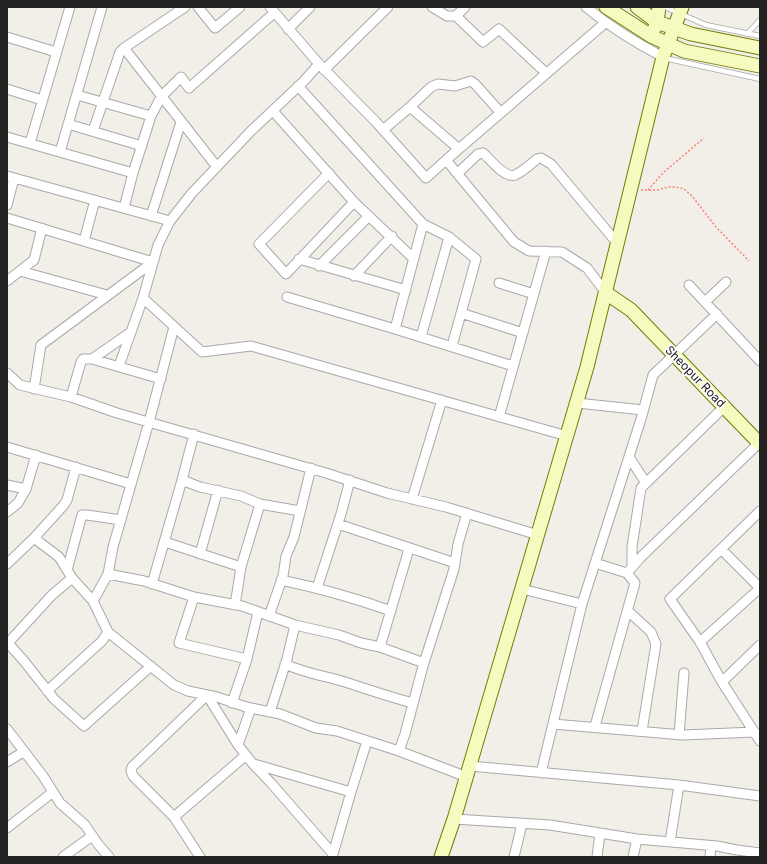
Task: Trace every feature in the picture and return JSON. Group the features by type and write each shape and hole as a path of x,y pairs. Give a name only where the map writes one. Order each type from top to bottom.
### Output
{"street":[{"path":"30,143 70,7"},
{"path":"60,152 102,7"},
{"path":"94,131 120,52 185,7"},
{"path":"198,7 215,28 240,7"},
{"path":"288,29 310,7"},
{"path":"118,366 143,298 158,245 170,221 192,193 251,130 298,86 388,7"},
{"path":"432,7 447,16 456,16 465,7"},
{"path":"586,7 605,23 631,40 663,57"},
{"path":"606,7 651,36 684,51 760,66"},
{"path":"637,7 657,22 674,29 691,34 760,48"},
{"path":"651,36 657,22 659,7"},
{"path":"124,208 133,173 151,116 161,97 181,77 189,88 272,10 321,67 383,130 426,178 605,23"},
{"path":"441,857 454,819 577,403 606,293 663,57 681,10"},
{"path":"456,16 482,42 499,29 546,73"},
{"path":"7,37 56,52"},
{"path":"124,48 217,167"},
{"path":"383,130 431,87 438,84 455,86 471,81 501,113"},
{"path":"298,86 423,224 449,238 476,259 452,346"},
{"path":"7,89 42,100"},
{"path":"77,95 151,116"},
{"path":"410,107 458,149"},
{"path":"273,111 354,202 392,236 414,259"},
{"path":"151,216 182,122"},
{"path":"68,124 142,146"},
{"path":"8,138 133,173"},
{"path":"458,173 478,154 483,153 509,176 515,175 541,158 551,164 618,244"},
{"path":"446,160 514,242 529,251 562,252 587,268 606,293"},
{"path":"329,173 259,244 286,274 354,202"},
{"path":"7,205 10,177 170,221"},
{"path":"84,241 96,200"},
{"path":"319,266 369,216"},
{"path":"7,218 153,262"},
{"path":"395,328 423,224"},
{"path":"7,281 34,260 42,228"},
{"path":"354,276 392,236"},
{"path":"421,337 449,238"},
{"path":"499,417 546,251"},
{"path":"299,259 406,290"},
{"path":"34,389 42,345 153,262"},
{"path":"20,271 107,295"},
{"path":"705,302 726,282"},
{"path":"499,283 534,294"},
{"path":"689,285 760,361"},
{"name":"Sheopur Road","path":"606,293 631,310 760,444"},
{"path":"287,297 395,328 514,366"},
{"path":"143,298 202,352 251,346 567,436"},
{"path":"461,313 523,333"},
{"path":"541,773 582,604 644,410 653,375 717,314"},
{"path":"93,600 108,574 113,547 161,379 174,327"},
{"path":"92,359 131,332"},
{"path":"71,397 81,362 84,359 92,359 161,379"},
{"path":"7,373 20,385 71,397 149,422 311,468 387,493 467,513 538,535"},
{"path":"412,499 442,400"},
{"path":"577,403 644,410"},
{"path":"595,726 635,582 629,570 641,488 724,408"},
{"path":"152,584 194,434"},
{"path":"629,570 760,444"},
{"path":"7,447 130,484"},
{"path":"7,512 18,503 26,489 36,455"},
{"path":"629,457 646,483"},
{"path":"7,564 34,538 63,506 67,500 76,467"},
{"path":"269,616 281,580 286,556 294,537 311,468"},
{"path":"182,480 200,487 241,496 260,504 300,511"},
{"path":"317,588 338,524 350,480"},
{"path":"7,485 26,489"},
{"path":"200,554 218,490"},
{"path":"235,605 241,567 260,504"},
{"path":"760,511 670,599 700,642 722,682 760,740"},
{"path":"399,751 424,662 439,619 455,563 458,544 467,513"},
{"path":"121,520 82,515 69,574 52,595 7,642 54,699 84,726 151,666"},
{"path":"338,524 397,543 409,549 422,551 455,563"},
{"path":"34,538 59,557 69,574 93,600 108,632 174,685 188,691 280,714 316,728 337,731 468,771 541,773 679,785 760,796"},
{"path":"165,542 241,567"},
{"path":"380,647 409,549"},
{"path":"700,642 760,588 721,550"},
{"path":"595,563 629,570"},
{"path":"108,574 152,584 194,598 235,605 295,625 339,635 424,662"},
{"path":"281,580 365,601 391,611"},
{"path":"522,589 582,604"},
{"path":"194,598 180,643 247,659"},
{"path":"628,611 651,632 656,644 642,731"},
{"path":"232,702 247,659 258,612"},
{"path":"270,712 295,625"},
{"path":"48,691 102,641 108,632"},
{"path":"722,682 760,645"},
{"path":"285,664 306,672 345,682 378,694 413,703"},
{"path":"679,735 684,673"},
{"path":"207,695 238,745 252,764 271,783 332,856"},
{"path":"200,857 174,817 133,776 131,771 132,767 207,695"},
{"path":"238,745 252,708"},
{"path":"553,724 595,726 679,735 755,732"},
{"path":"7,729 60,803 85,825 109,857"},
{"path":"332,856 367,741"},
{"path":"7,762 23,752"},
{"path":"174,817 246,755"},
{"path":"252,764 351,792"},
{"path":"670,842 679,785"},
{"path":"7,828 53,792"},
{"path":"454,819 550,826 637,840 712,846 754,854"},
{"path":"514,857 522,824"},
{"path":"597,857 600,833"},
{"path":"63,857 92,836"},
{"path":"633,857 637,840"},
{"path":"710,857 712,846"}],"lane":[{"path":"664,7 681,10 706,25 760,36"},
{"path":"747,34 760,20"},
{"path":"663,57 760,79"}],"path":[{"path":"648,190 664,172 704,138"},
{"path":"631,190 658,190 668,187 684,189 692,196 716,227 749,261"}]}
